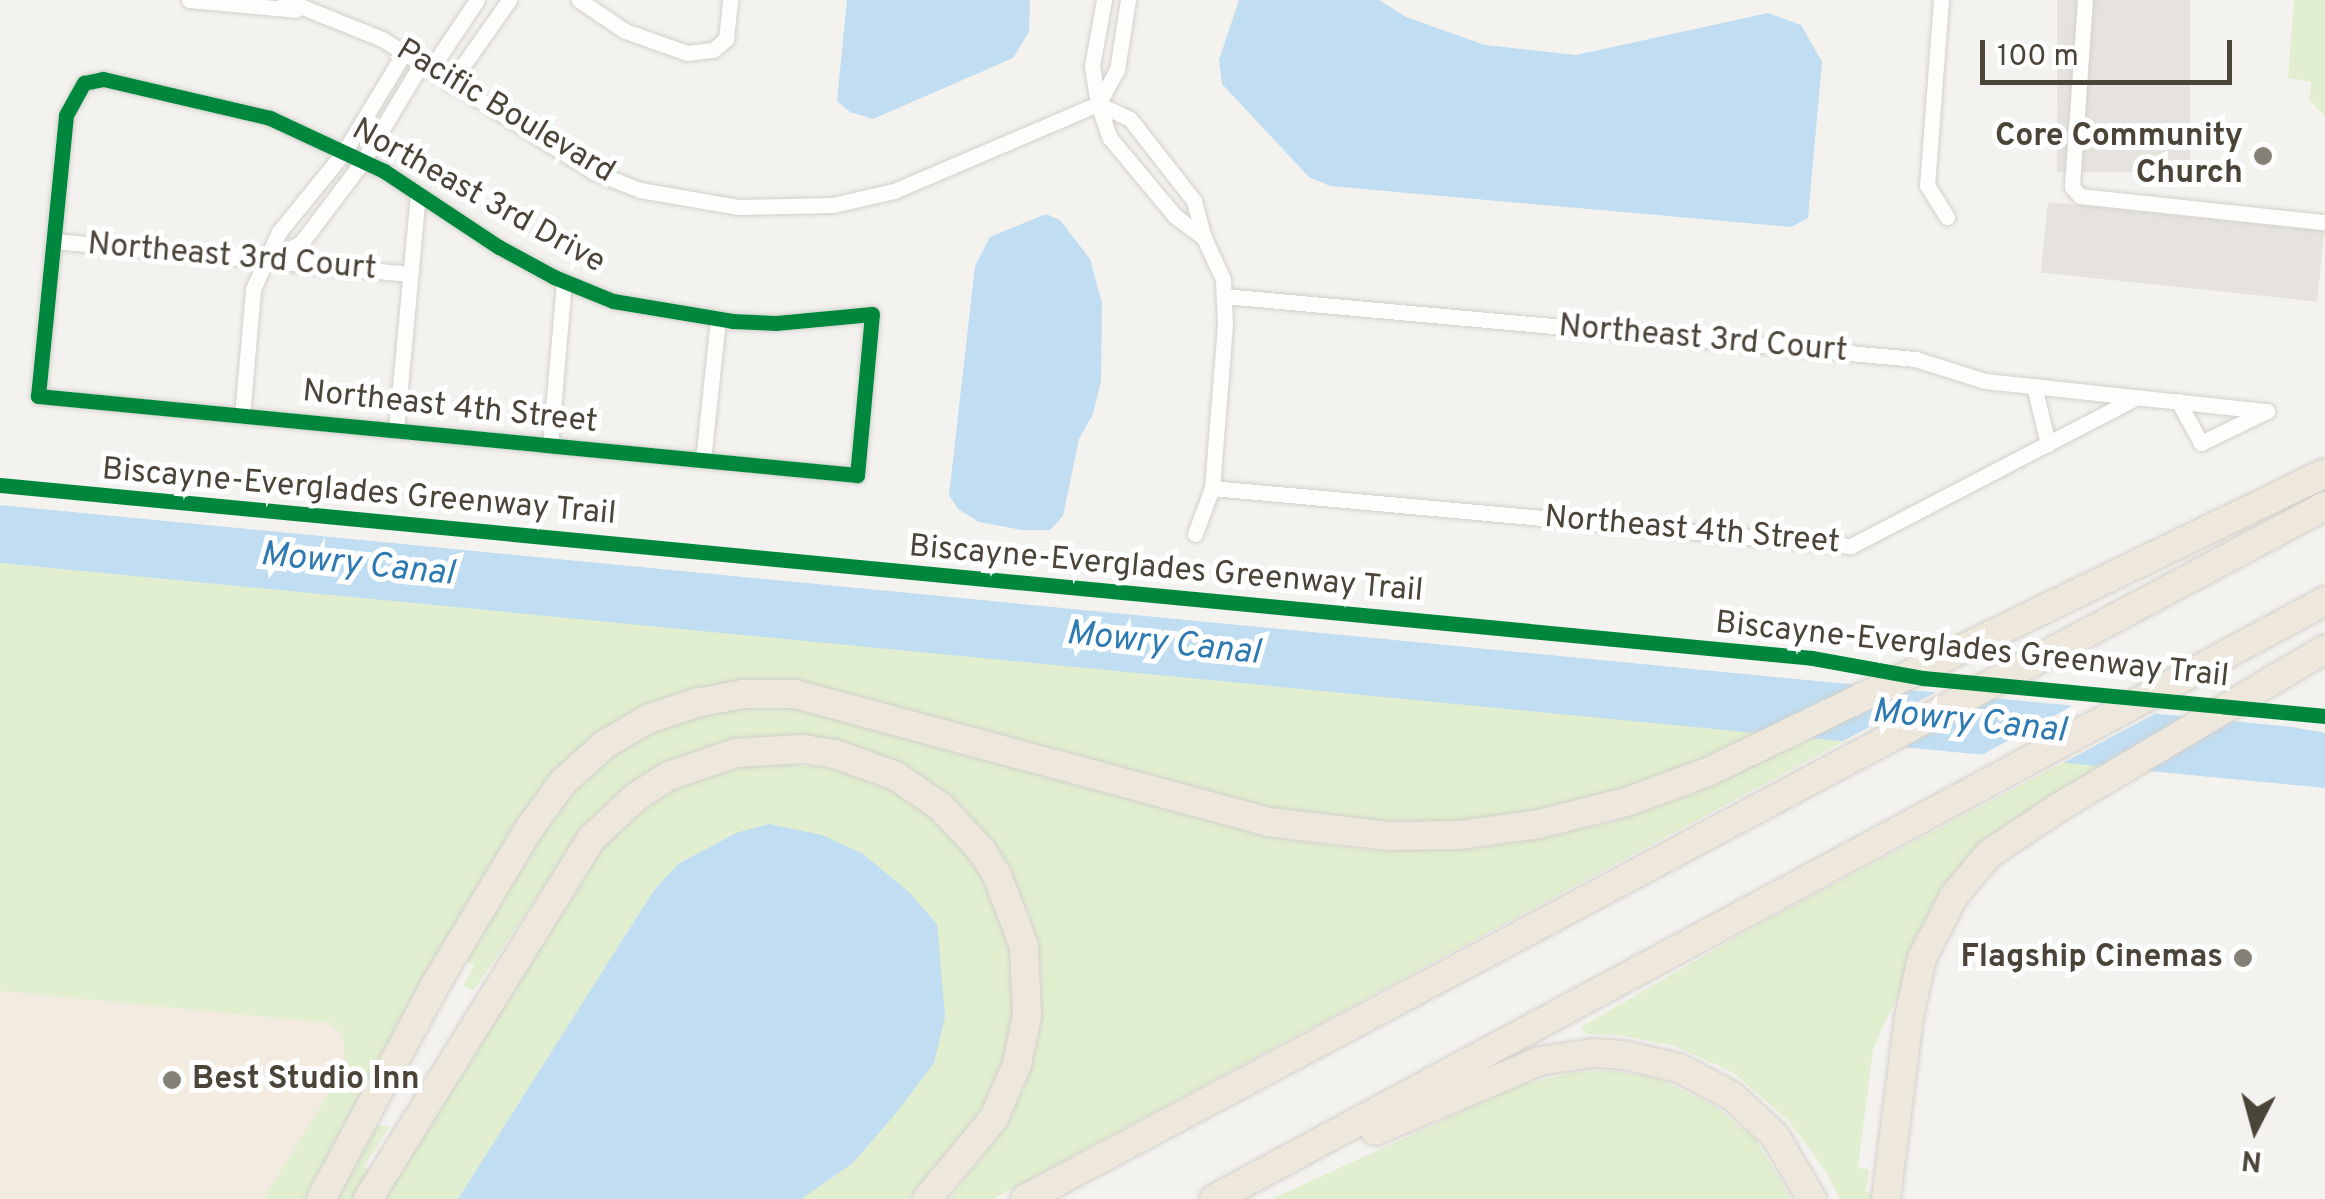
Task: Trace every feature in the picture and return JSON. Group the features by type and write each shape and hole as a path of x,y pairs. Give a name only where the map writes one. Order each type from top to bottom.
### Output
{"highway":[{"path":"321,1199 434,986 563,782 604,745 648,719 696,703 743,694 795,694 1268,822 1389,836 1459,835 1539,824 1629,801 1710,770 2325,473"},
{"path":"1025,1199 2325,506"},
{"path":"1216,1199 2325,602"},
{"path":"1886,1199 1909,1018 1922,958 1954,896 1990,854 2062,806 2325,649"},
{"path":"368,1199 592,838 636,797 668,776 736,753 803,749 834,754 896,776 941,807 974,841 997,875 1024,946 1027,1016 1017,1064 994,1118 927,1199"},
{"path":"1216,1199 1504,1073 1540,1061 1594,1054 1680,1068 1732,1096 1775,1136 1812,1199"}],"street":[{"name":"Pacific Boulevard","path":"189,0 315,12"},
{"name":"Pacific Boulevard","path":"285,0 382,38 594,172 640,190 738,208 833,205 894,191 1098,104"},
{"path":"268,261 300,243 476,0"},
{"path":"450,84 508,0"},
{"path":"579,0 625,30 687,54 714,50 726,39 730,0"},
{"path":"1104,0 1092,66 1098,104 1110,138 1175,216 1204,238"},
{"path":"1098,104 1117,70 1128,0"},
{"path":"1926,0 1938,30"},
{"path":"1941,0 1927,185 1947,217"},
{"path":"2085,0 2072,188 2080,196 2325,222"},
{"path":"242,416 252,289 280,232 344,152 404,52"},
{"name":"Northeast 3rd Drive","path":"54,241 66,116 84,83 103,78 270,118 363,161 499,247 564,282 613,301 718,320 776,323 872,314 857,475"},
{"path":"1098,104 1130,119 1194,202 1204,238 1223,279 1212,488 1196,534"},
{"path":"396,430 418,193"},
{"name":"Northeast 3rd Court","path":"54,241 410,274"},
{"name":"Northeast 4th Street","path":"54,241 38,396 857,475"},
{"path":"550,445 564,282"},
{"name":"Northeast 3rd Court","path":"1224,296 1916,359 1985,381 2267,410 2201,443 2178,401"},
{"path":"704,460 718,320"},
{"path":"2034,386 2048,444"},
{"name":"Northeast 4th Street","path":"1212,488 1851,546 2137,397"}],"shaded area":[{"path":"2057,0 2190,0 2190,172 2057,172"},
{"path":"2048,202 2324,231 2317,302 2041,273"},
{"path":"0,991 330,1022 343,1035 346,1067 263,1199 0,1199"}],"green space":[{"path":"2294,0 2325,0 2325,117 2310,100 2311,82 2288,78"},
{"path":"0,563 1766,731 1690,768 1601,799 1478,823 1402,826 1275,812 824,688 606,732 311,1199 263,1199 345,1067 343,1036 330,1023 0,991"},
{"path":"796,703 1115,788 1266,837 1362,849 1475,849 1612,822 1695,793 1805,735 1846,740 993,1199 949,1199 999,1135 1024,1088 1038,1039 1041,979 1029,913 1001,855 962,807 895,761 826,738 791,735 728,740 684,756 580,834 473,991 463,985 474,965 464,959 540,831 570,790 609,755 637,737 727,707"},
{"path":"2068,760 2108,764 1992,837 1903,995 1895,1001 1873,1049 1858,1168 1869,1170 1866,1192 1880,1194 1880,1199 1840,1199 1827,1173 1789,1121 1734,1073 1675,1046 1618,1035 1586,1034 1581,1027 1761,923"},
{"path":"768,763 833,768 894,791 940,823 978,868 1013,956 1016,988 1012,1039 996,1089 963,1144 909,1199 801,1199 853,1163 934,1063 736,833 678,864 654,890 458,1199 382,1199 603,848 634,817 675,789 728,769"},
{"path":"1614,1071 1660,1079 1715,1106 1755,1139 1792,1199 1272,1199 1520,1085 1575,1072"},
{"path":"367,1125 390,1126 364,1166 372,1174 359,1199 331,1199"}],"water":[{"path":"847,0 1030,0 1029,32 1013,58 873,119 850,112 837,101"},
{"path":"1239,0 1379,0 1406,17 1485,45 1576,55 1768,13 1801,25 1822,62 1808,218 1791,227 1330,186 1309,177 1222,84 1219,60"},
{"path":"1046,214 1060,220 1090,259 1102,303 1101,381 1093,414 1079,439 1063,516 1050,530 1022,530 979,522 958,509 949,495 975,266 990,237"},
{"name":"Mowry Canal","path":"0,505 2292,727 2325,733 2325,788 0,563"},
{"path":"769,824 822,835 863,854 909,892 937,924 945,1016 934,1063 897,1112 853,1163 801,1199 458,1199 654,890 678,864 736,833"}],"pier":[{"path":"1944,688 2003,693 1900,749 1839,743"},
{"path":"2081,701 2164,709 2061,764 1978,757"}],"cycle path":[{"path":"103,79 270,118 384,171 499,247 554,277 613,301 732,321 776,323 872,314 857,475 38,396 66,115 84,83 103,79"},
{"name":"Biscayne-Everglades Greenway Trail","path":"0,485 1812,658 1923,678 2325,716"}],"place":[{"name":"Core Community Church","path":"2263,156"},
{"name":"Flagship Cinemas","path":"2243,958"},
{"name":"Best Studio Inn","path":"172,1080"}]}
